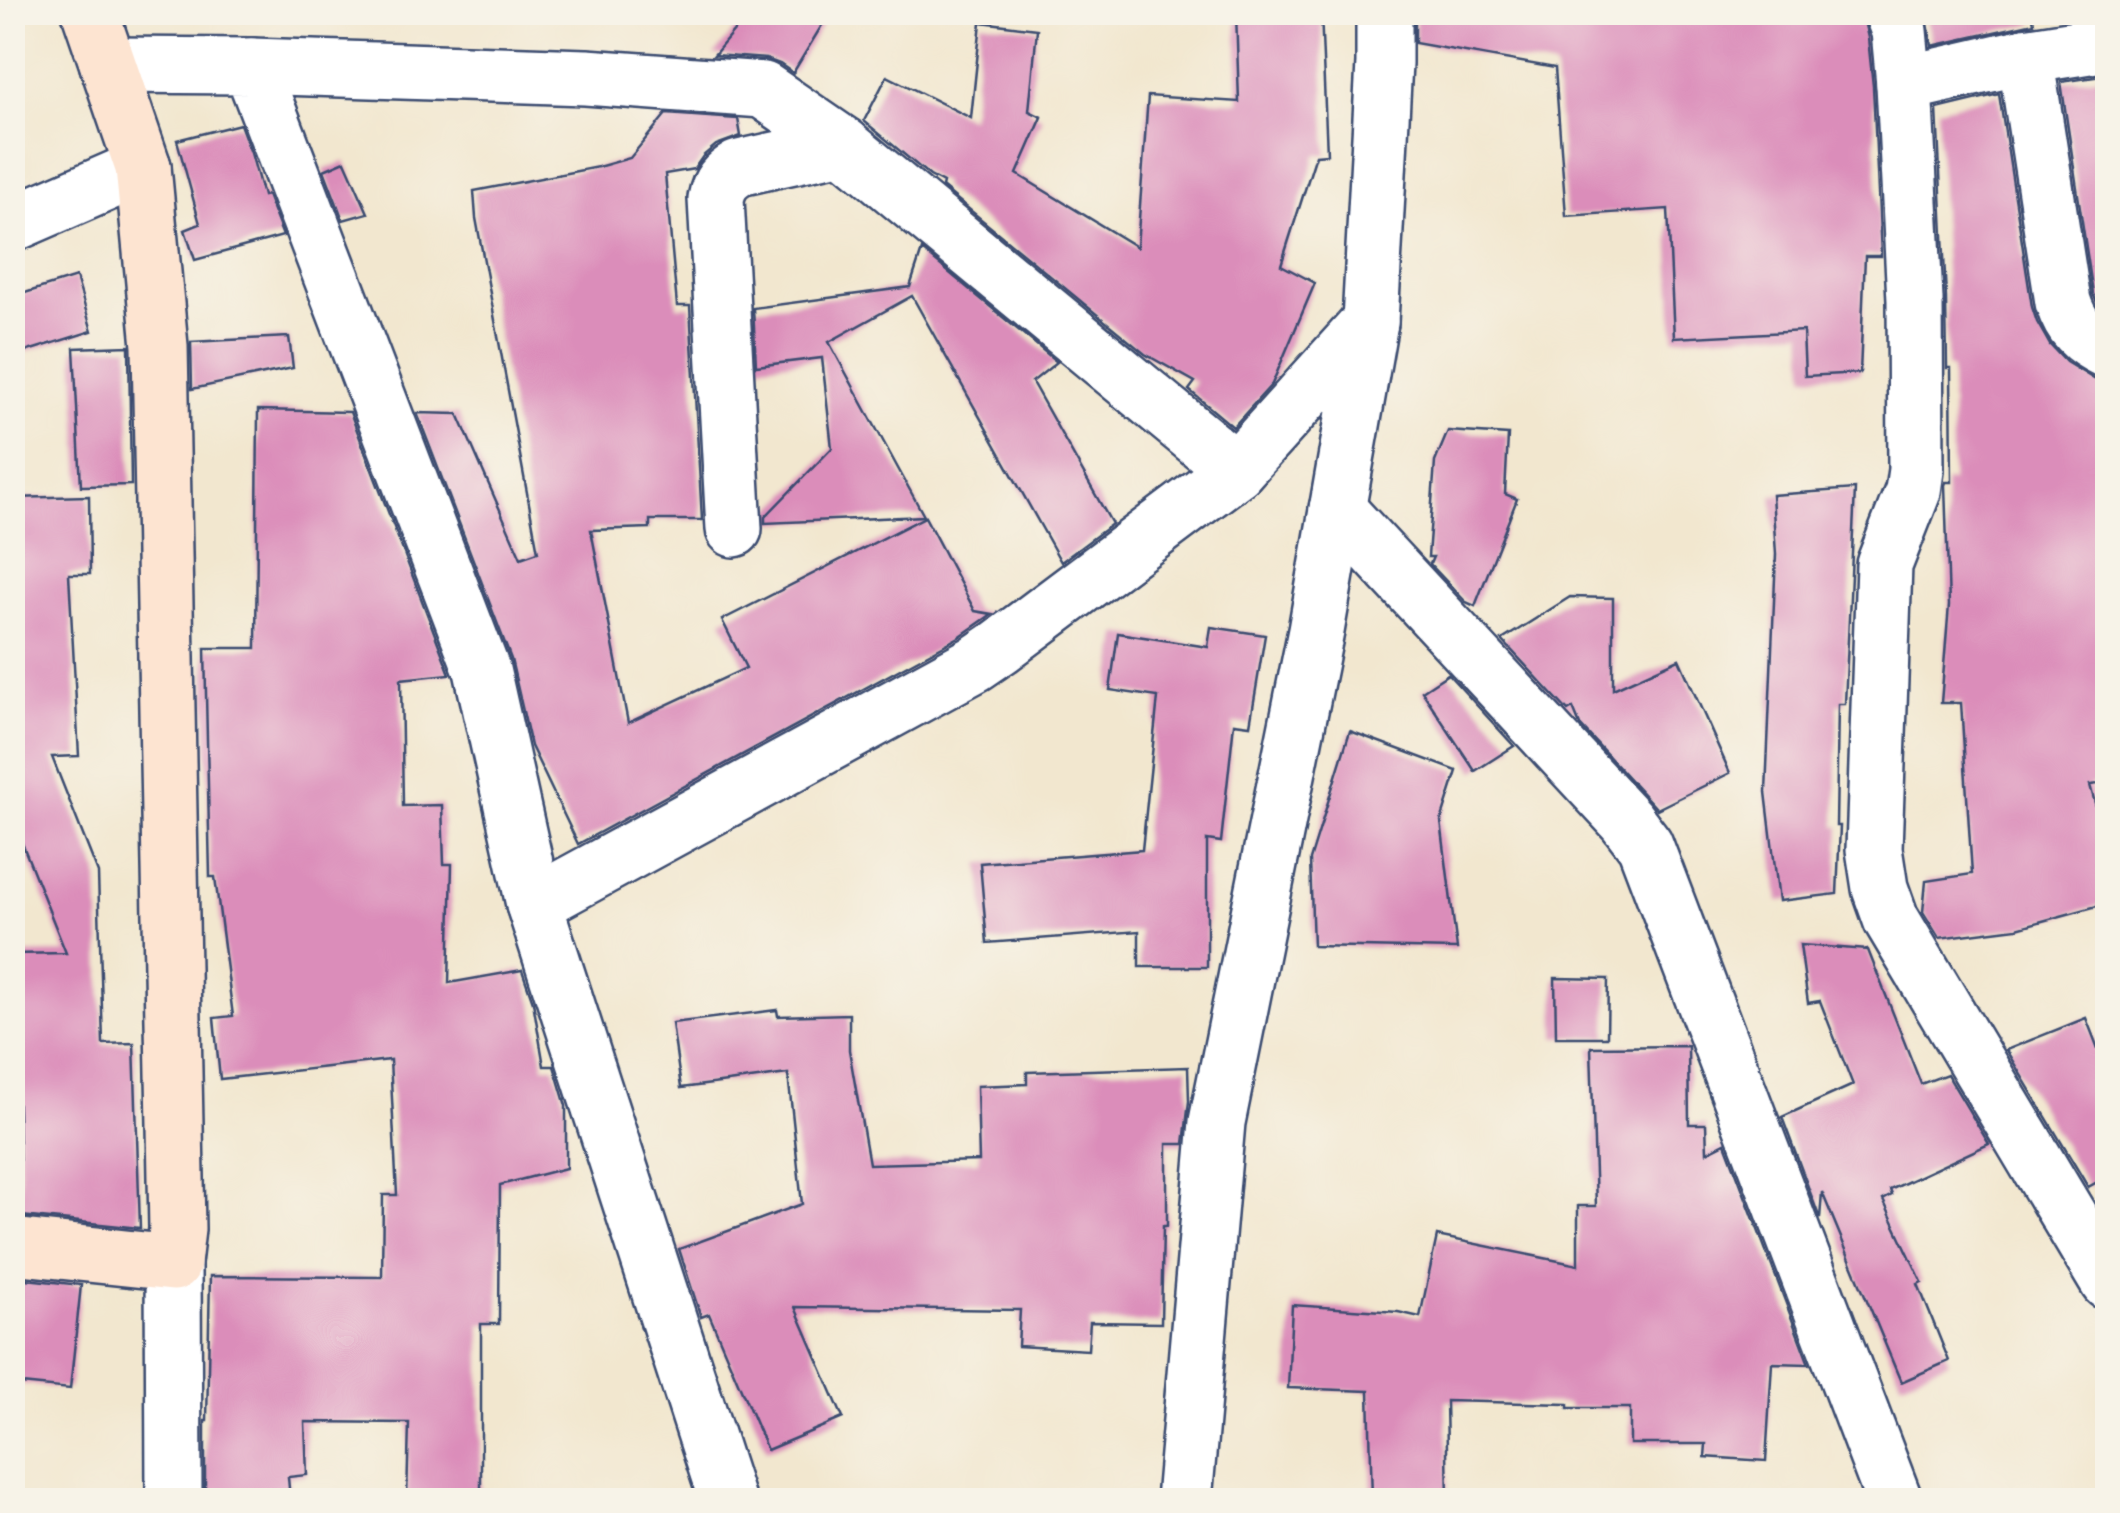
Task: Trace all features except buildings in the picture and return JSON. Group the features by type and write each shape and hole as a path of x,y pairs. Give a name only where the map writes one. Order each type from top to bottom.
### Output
{"main road":[{"path":"12,1246 173,1264 177,1210 160,346 143,167 90,12"}],"street":[{"path":"1184,1500 1217,1122 1316,631 1370,322 1384,38"},
{"path":"2108,44 2025,56 1899,49 1915,300 1916,470 1913,491 1884,565 1874,849 1880,888 1891,918 2108,1282"},
{"path":"2025,56 2063,302 2069,320 2081,336 2108,350"},
{"path":"108,65 586,77 763,90 843,145 1236,470"},
{"path":"251,66 482,670 534,904 726,1500"},
{"path":"734,529 718,188 727,175 739,168 843,145"},
{"path":"12,224 143,167"},
{"path":"534,904 975,664 1236,470 1370,322"},
{"path":"1336,509 1645,845 1894,1500"},
{"path":"173,1264 174,1500"}]}
